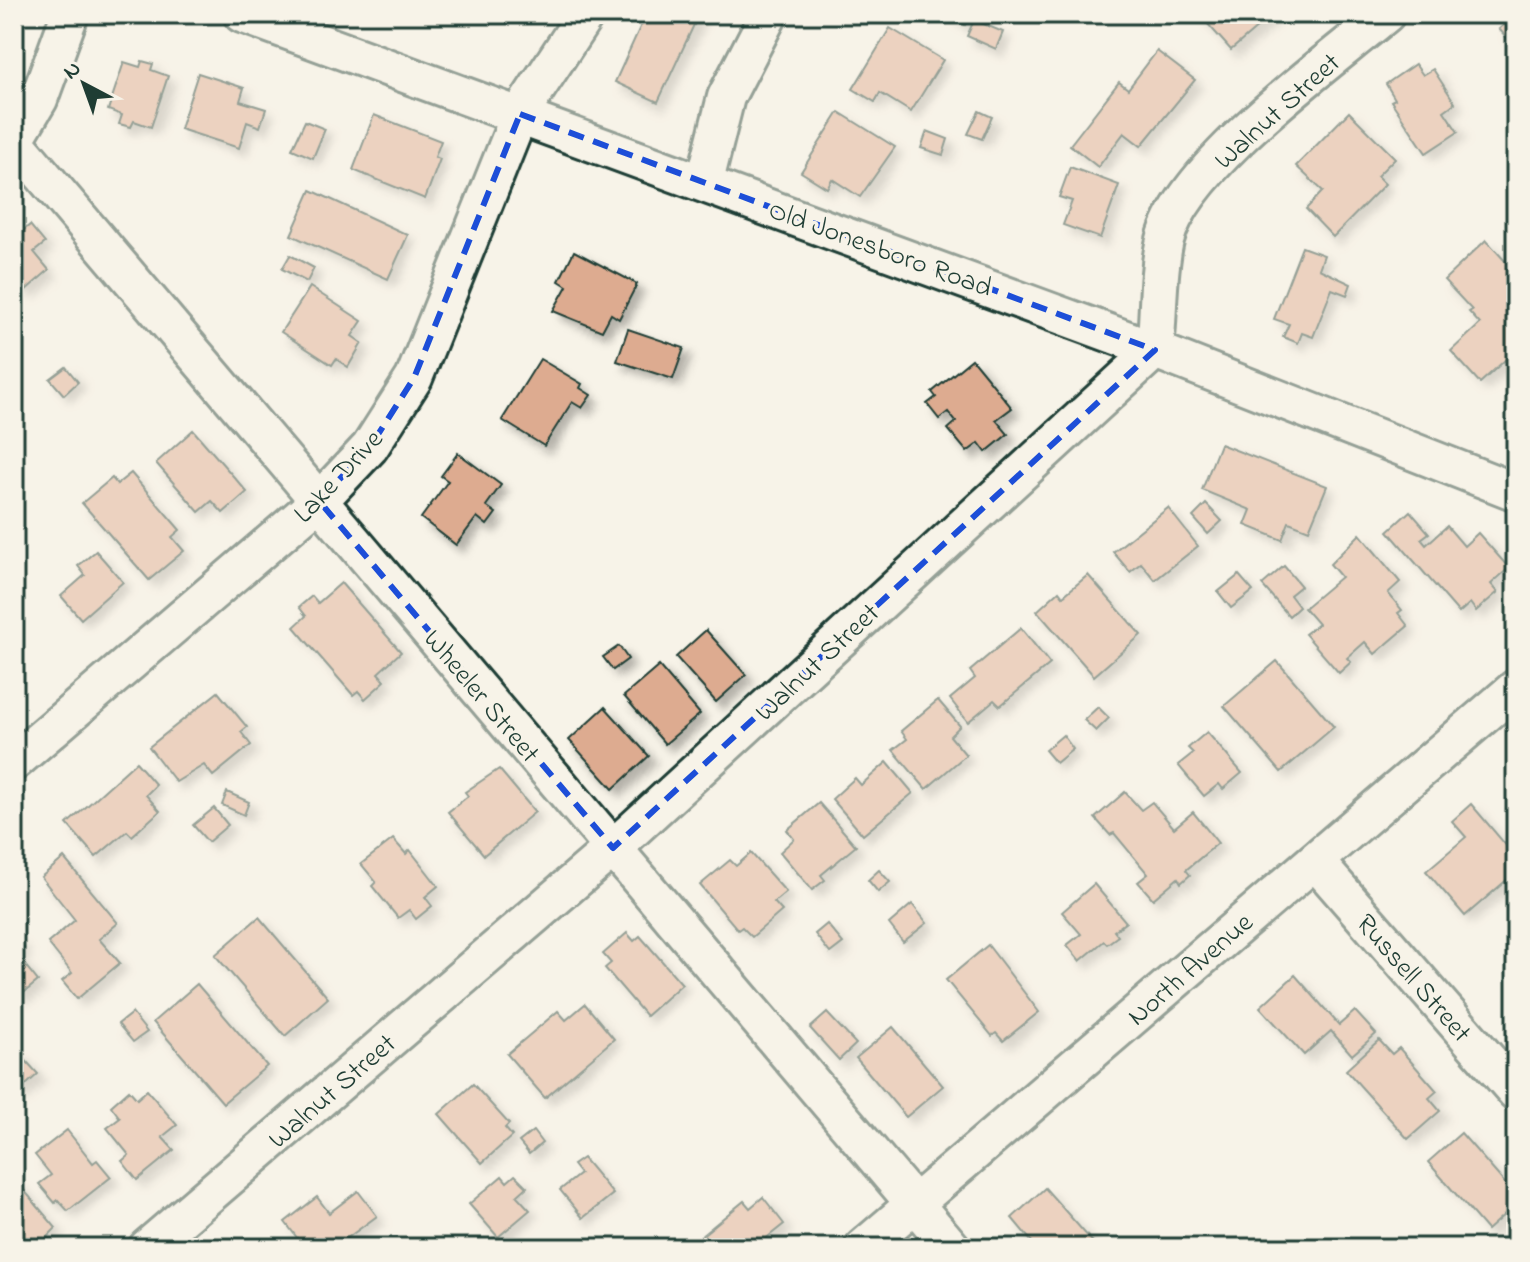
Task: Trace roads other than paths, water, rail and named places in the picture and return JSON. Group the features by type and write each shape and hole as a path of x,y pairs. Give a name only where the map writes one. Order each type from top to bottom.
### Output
{"street":[{"path":"14,141 39,99 70,14"},
{"name":"Old Jonesboro Road","path":"242,14 705,181 1155,350 1516,492"},
{"name":"Lake Drive","path":"14,762 319,501 370,447 414,378 520,114 586,14"},
{"path":"705,181 726,97 769,14"},
{"name":"Walnut Street","path":"147,1248 613,848 1155,350 1165,238 1191,191 1226,149 1386,14"},
{"name":"Wheeler Street","path":"14,141 952,1248"},
{"name":"North Avenue","path":"863,1248 1516,688"},
{"name":"Russell Street","path":"1315,861 1516,1092"}]}
